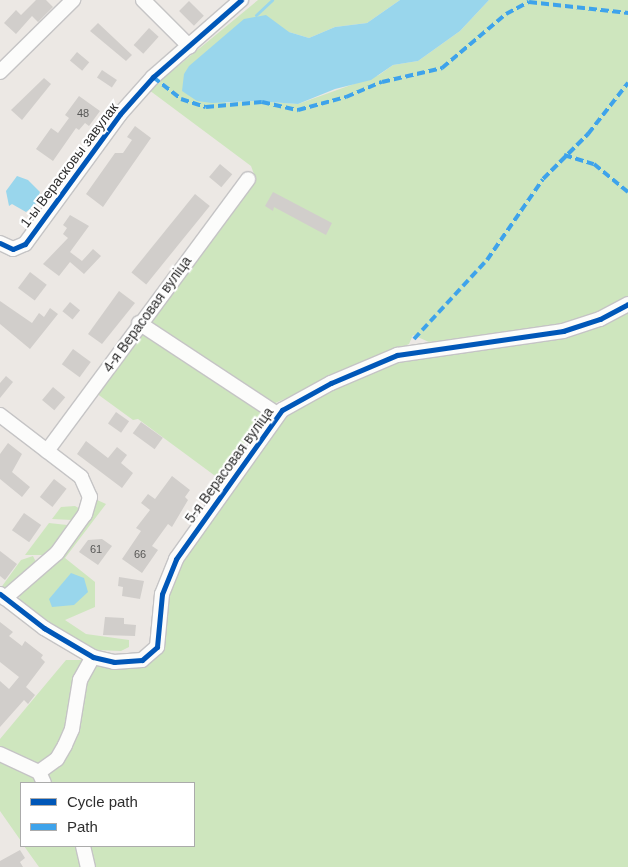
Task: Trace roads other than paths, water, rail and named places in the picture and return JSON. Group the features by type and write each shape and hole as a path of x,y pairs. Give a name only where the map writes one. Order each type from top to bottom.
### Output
{"street":[{"path":"0,72 73,0"},
{"path":"143,0 190,47"},
{"name":"1-ы Верасковы завулак","path":"0,243 13,249 25,244 120,114 153,78 241,0"},
{"name":"4-я Верасовая вуліца","path":"47,451 139,323 248,179"},
{"name":"5-я Верасовая вуліца","path":"2,596 44,628 93,657 129,663 152,654 160,636 162,594 170,571 277,414 331,383 397,355 563,332 600,319 628,304"},
{"path":"139,323 277,414"},
{"path":"0,415 76,474 89,492 85,514 57,553 2,596"},
{"path":"0,754 42,777 65,746 72,729 78,687 93,657"},
{"path":"83,847 88,867"}],"water":[{"path":"400,0 489,0 460,31 418,61 393,65 371,80 335,89 298,104 255,101 212,103 197,101 182,91 184,74 189,66 244,19 266,15 289,32 309,38 335,27 367,23"},
{"path":"17,176 28,180 40,192 35,205 26,212 12,204 9,206 6,191"},
{"path":"71,573 84,578 88,592 74,605 52,607 49,599"}],"waterway":[{"path":"256,15 272,0"}]}
